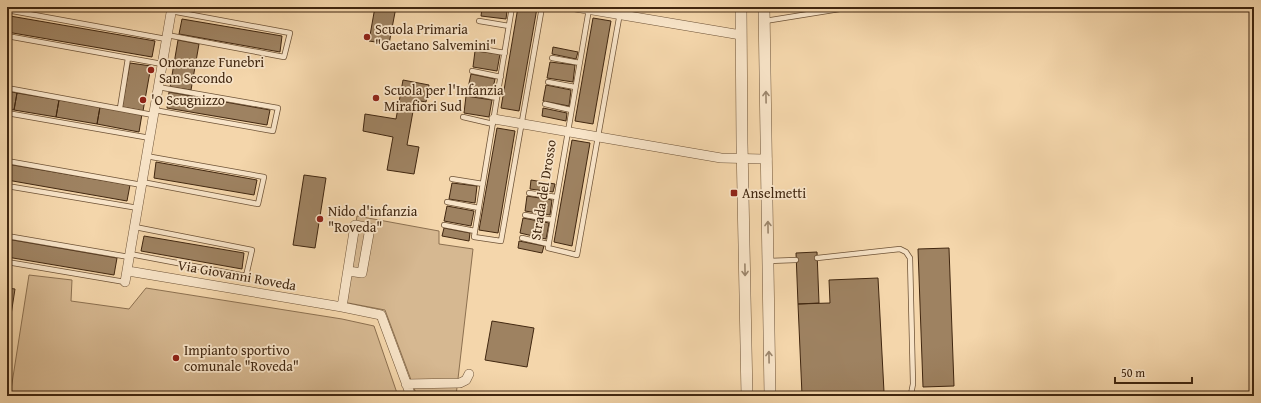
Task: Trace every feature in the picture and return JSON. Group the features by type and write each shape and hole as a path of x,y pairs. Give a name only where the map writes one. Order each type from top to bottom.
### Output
{"street":[{"path":"575,7 620,11 741,35"},
{"path":"741,7 742,159 747,396"},
{"path":"764,7 770,396"},
{"path":"126,282 171,9"},
{"name":"Strada del Drosso","path":"493,122 521,124 721,158 767,159"},
{"path":"342,307 355,225 370,228 362,273 348,271"},
{"name":"Via Giovanni Roveda","path":"128,271 381,315 411,396"},
{"path":"406,384 460,382 466,380 469,374"}],"lane":[{"path":"502,7 512,8 474,236 501,241 542,7"},
{"path":"764,21 852,7"},
{"name":"Strada del Drosso","path":"589,8 548,244 548,248 577,255 620,11"},
{"path":"7,10 284,57 290,33 171,9"},
{"path":"479,21 509,26"},
{"path":"7,36 162,64"},
{"path":"476,48 505,53"},
{"path":"120,108 128,58"},
{"path":"552,58 580,63"},
{"path":"472,71 501,77"},
{"path":"548,82 576,87"},
{"path":"7,88 120,108 273,131 278,108 158,87"},
{"path":"468,92 497,98"},
{"path":"545,104 572,110"},
{"path":"7,113 150,138"},
{"path":"463,117 493,122"},
{"path":"7,161 258,204 264,176 146,156"},
{"path":"452,179 483,184"},
{"path":"7,186 138,208"},
{"path":"529,193 556,198"},
{"path":"447,202 479,208"},
{"path":"525,215 553,220"},
{"path":"444,225 475,231"},
{"name":"Via Giovanni Roveda","path":"7,236 246,276 252,250 135,227"},
{"path":"522,238 548,244"},
{"path":"817,258 900,249 906,252 910,258 913,384 911,394 904,396"},
{"path":"768,261 796,260"},
{"path":"7,262 126,282"}],"shaded area":[{"path":"357,216 439,231 439,244 473,249 456,396 417,396 385,310 343,302"},
{"name":"Impianto sportivo comunale \"Roveda\"","path":"29,275 72,280 71,301 129,309 146,288 342,319 374,326 398,396 10,396"}],"building":[{"path":"375,7 396,7 389,44 369,41"},
{"path":"518,7 537,8 519,111 501,108"},
{"path":"482,8 507,11 506,19 481,16"},
{"path":"10,16 155,41 152,57 7,32"},
{"path":"593,18 611,21 593,124 575,121"},
{"path":"182,19 282,36 280,52 179,34"},
{"path":"178,40 199,44 191,90 170,87"},
{"path":"553,47 578,52 576,59 552,54"},
{"path":"475,51 500,54 497,71 473,67"},
{"path":"550,62 575,65 573,82 547,78"},
{"path":"130,63 151,66 143,111 122,107"},
{"path":"471,74 495,79 492,93 468,88"},
{"path":"403,80 429,85 426,102 415,100 407,145 419,147 414,174 387,170 393,137 363,131 365,114 396,119"},
{"path":"546,85 571,90 569,106 543,101"},
{"path":"7,91 17,93 14,110 7,109"},
{"path":"169,92 270,110 267,125 167,108"},
{"path":"17,93 59,100 56,117 14,110"},
{"path":"466,96 492,100 489,117 464,113"},
{"path":"59,100 100,107 97,124 56,117"},
{"path":"100,107 142,114 139,132 97,124"},
{"path":"543,108 567,113 566,121 542,116"},
{"path":"497,128 515,131 498,233 479,230"},
{"path":"572,140 590,143 572,246 554,242"},
{"path":"156,162 257,180 254,195 154,178"},
{"path":"7,164 130,185 127,201 7,180"},
{"path":"304,175 326,178 315,248 293,245"},
{"path":"531,180 555,184 553,192 530,189"},
{"path":"452,183 477,186 475,203 449,199"},
{"path":"527,196 552,200 550,215 525,211"},
{"path":"447,206 474,211 471,226 444,221"},
{"path":"523,218 549,223 546,239 520,233"},
{"path":"444,228 470,233 469,241 442,236"},
{"path":"144,236 244,253 242,269 141,251"},
{"path":"7,239 117,258 114,275 7,257"},
{"path":"519,241 544,246 542,253 518,248"},
{"path":"949,248 954,386 923,387 918,249"},
{"path":"817,252 819,303 798,304 796,253"},
{"path":"878,278 884,392 802,395 798,304 830,303 829,280"},
{"path":"7,288 15,289 11,315 7,315"},
{"path":"492,321 534,328 527,367 485,360"}],"place":[{"name":"Scuola Primaria \"Gaetano Salvemini\"","path":"367,37"},
{"name":"Onoranze Funebri San Secondo","path":"151,70"},
{"name":"Scuola per l'Infanzia Mirafiori Sud","path":"376,98"},
{"name":"'O Scugnizzo","path":"143,100"},
{"name":"Anselmetti","path":"734,193"},
{"name":"Nido d'infanzia \"Roveda\"","path":"320,219"},
{"name":"Impianto sportivo comunale \"Roveda\"","path":"176,358"}]}
